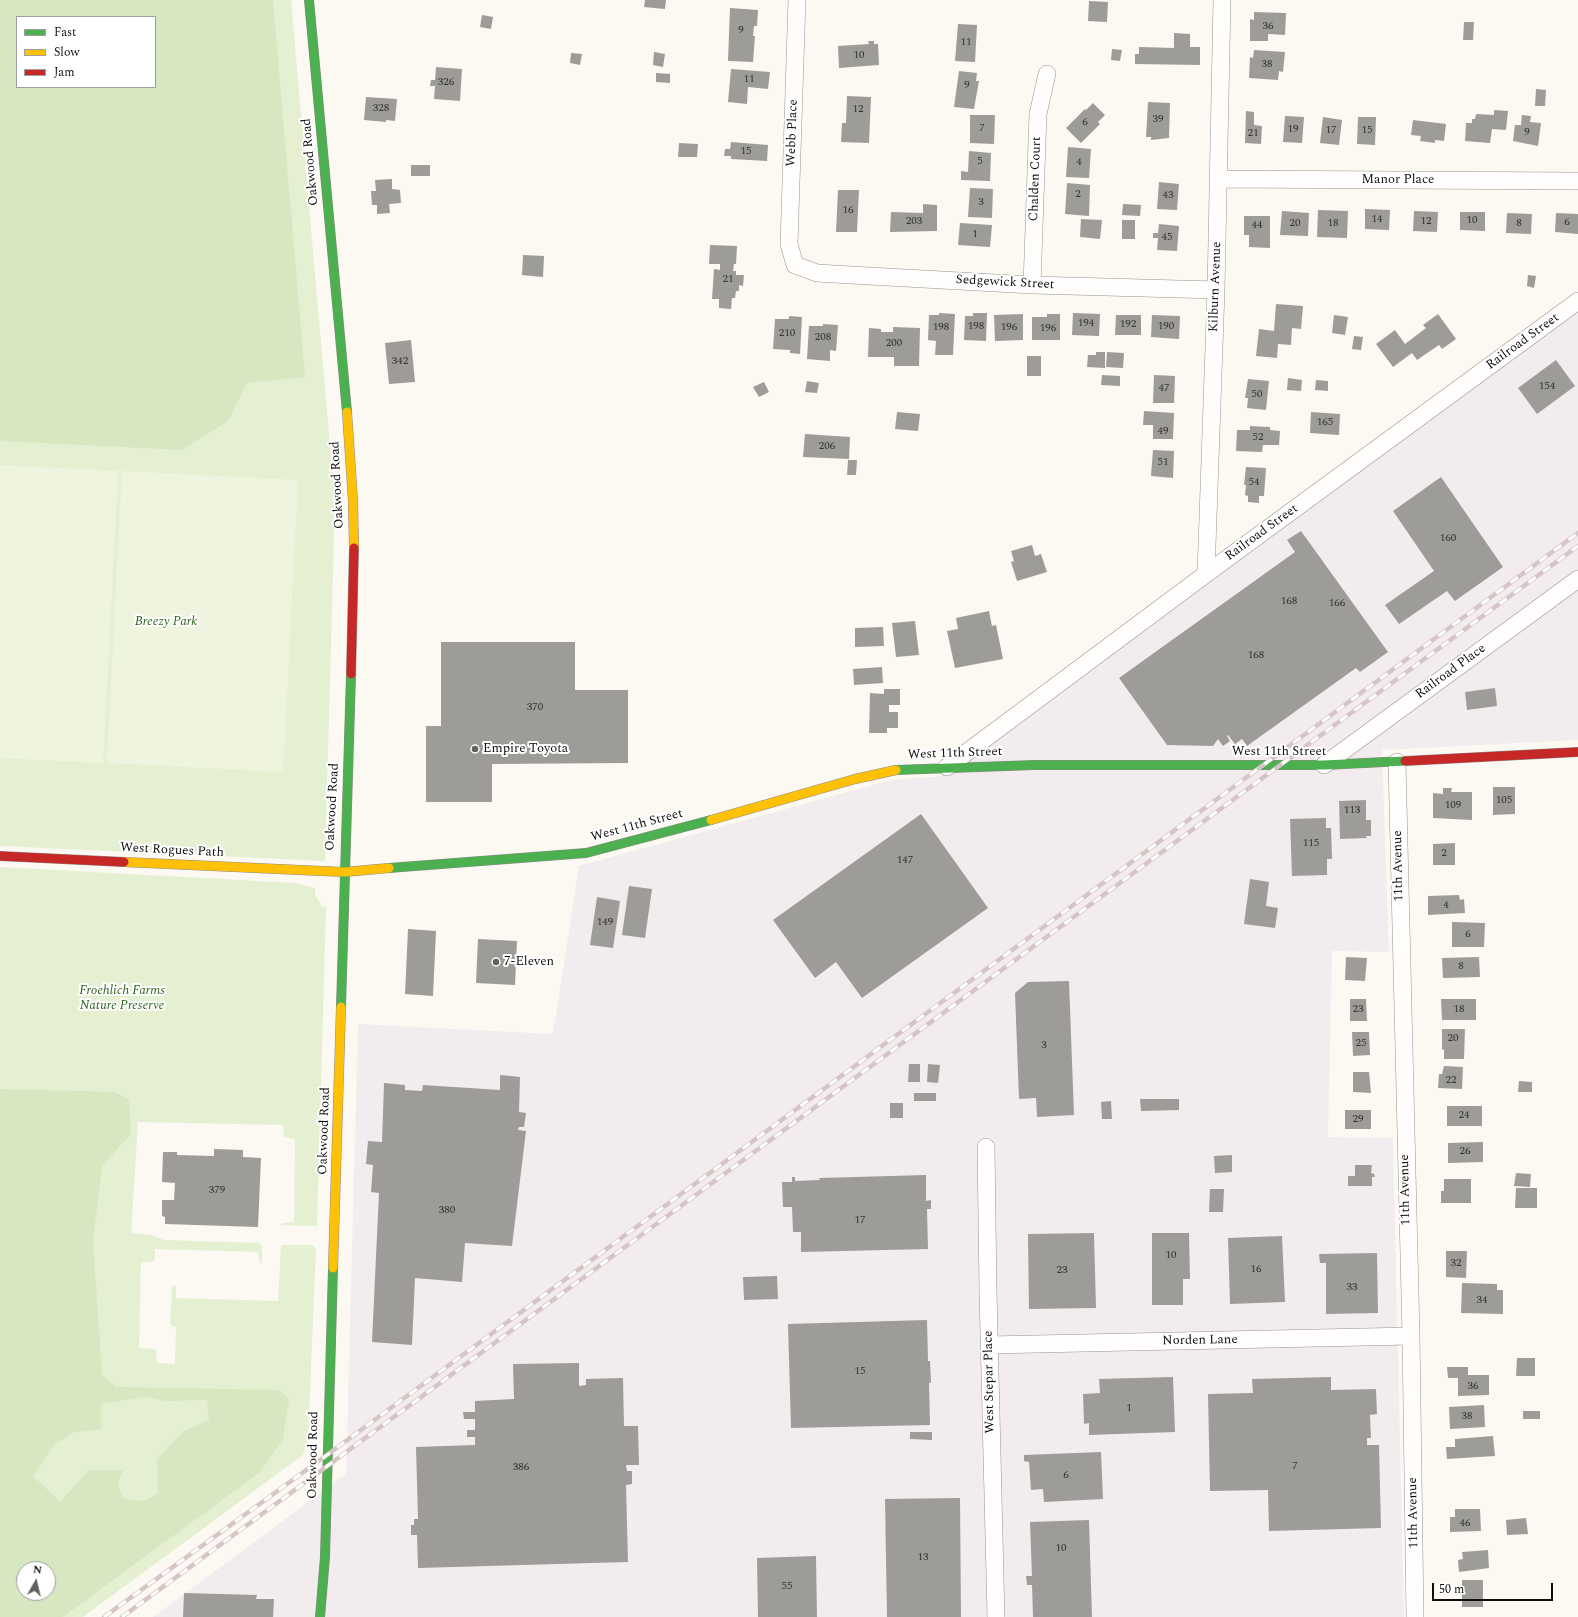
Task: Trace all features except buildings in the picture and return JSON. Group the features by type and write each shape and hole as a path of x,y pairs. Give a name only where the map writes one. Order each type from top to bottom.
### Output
{"main road":[{"name":"Oakwood Road","path":"309,0 347,411 353,501 353,622 344,872 325,1557 320,1617"},
{"name":"West 11th Street","path":"344,872 586,852 898,769 947,766 1324,766 1578,752"},
{"name":"West Rogues Path","path":"0,856 344,872"}],"street":[{"name":"Webb Place","path":"795,265 789,244 797,0"},
{"name":"Kilburn Avenue","path":"1206,574 1216,290 1222,0"},
{"name":"Chalden Court","path":"1032,285 1038,114 1047,74"},
{"name":"Manor Place","path":"1219,179 1578,181"},
{"name":"Sedgewick Street","path":"795,265 817,273 1032,285 1216,290"},
{"name":"Railroad Street","path":"947,766 1206,574 1578,302"},
{"name":"Railroad Place","path":"1324,766 1578,579"},
{"name":"11th Avenue","path":"1397,762 1411,1336 1416,1617"},
{"name":"West Stepar Place","path":"986,1147 996,1617"},
{"name":"Norden Lane","path":"990,1345 1411,1336"}],"shaded area":[{"path":"1578,311 1578,740 1382,750 1389,952 1332,951 1328,1137 1393,1138 1404,1617 153,1617 346,1474 358,1024 553,1034 579,866 891,780 944,776"}],"green space":[{"name":"Breezy Park","path":"0,0 291,0 335,502 325,861 0,846"},
{"path":"0,0 273,0 305,377 247,383 228,421 182,450 0,441"},
{"path":"0,465 118,471 103,763 0,758"},
{"name":"Breezy Park","path":"122,471 298,480 283,772 107,763"},
{"name":"Froehlich Farms Nature Preserve","path":"0,867 296,883 315,888 315,894 322,907 326,907 317,1226 280,1225 282,1223 294,1222 295,1139 284,1137 283,1125 138,1122 131,1233 152,1235 164,1240 259,1243 262,1246 262,1262 260,1264 258,1252 155,1249 155,1260 152,1262 141,1262 139,1348 156,1349 157,1363 175,1364 176,1327 172,1326 170,1323 172,1287 174,1285 176,1287 176,1298 278,1301 281,1245 313,1245 316,1249 308,1442 303,1455 83,1617 0,1617"},
{"path":"0,1089 115,1092 129,1100 131,1134 102,1166 93,1242 102,1375 116,1387 280,1390 289,1400 283,1439 260,1472 63,1617 0,1617","holes":["145,1397 166,1401 207,1400 209,1420 184,1431 157,1459 158,1494 143,1501 124,1499 118,1485 123,1470 89,1470 60,1502 33,1476 53,1446 73,1432 101,1429 101,1404"]}],"railway":[{"path":"104,1617 327,1455 1578,533"},
{"path":"122,1617 1578,546"}],"traffic: fast":[{"path":"309,0 347,412"},
{"path":"341,1007 351,674"},
{"path":"896,770 1034,765 1324,765 1405,761"},
{"path":"389,868 586,853 711,820"},
{"path":"320,1617 325,1557 333,1268"}],"traffic: slow":[{"path":"347,412 353,501 354,548"},
{"path":"711,820 855,779 896,770"},
{"path":"124,862 344,872 389,868"},
{"path":"333,1268 341,1007"}],"traffic: jam":[{"path":"351,674 354,548"},
{"path":"1405,761 1578,752"},
{"path":"0,856 124,862"}],"place":[{"name":"Empire Toyota","path":"475,749"},
{"name":"7-Eleven","path":"496,962"}]}
